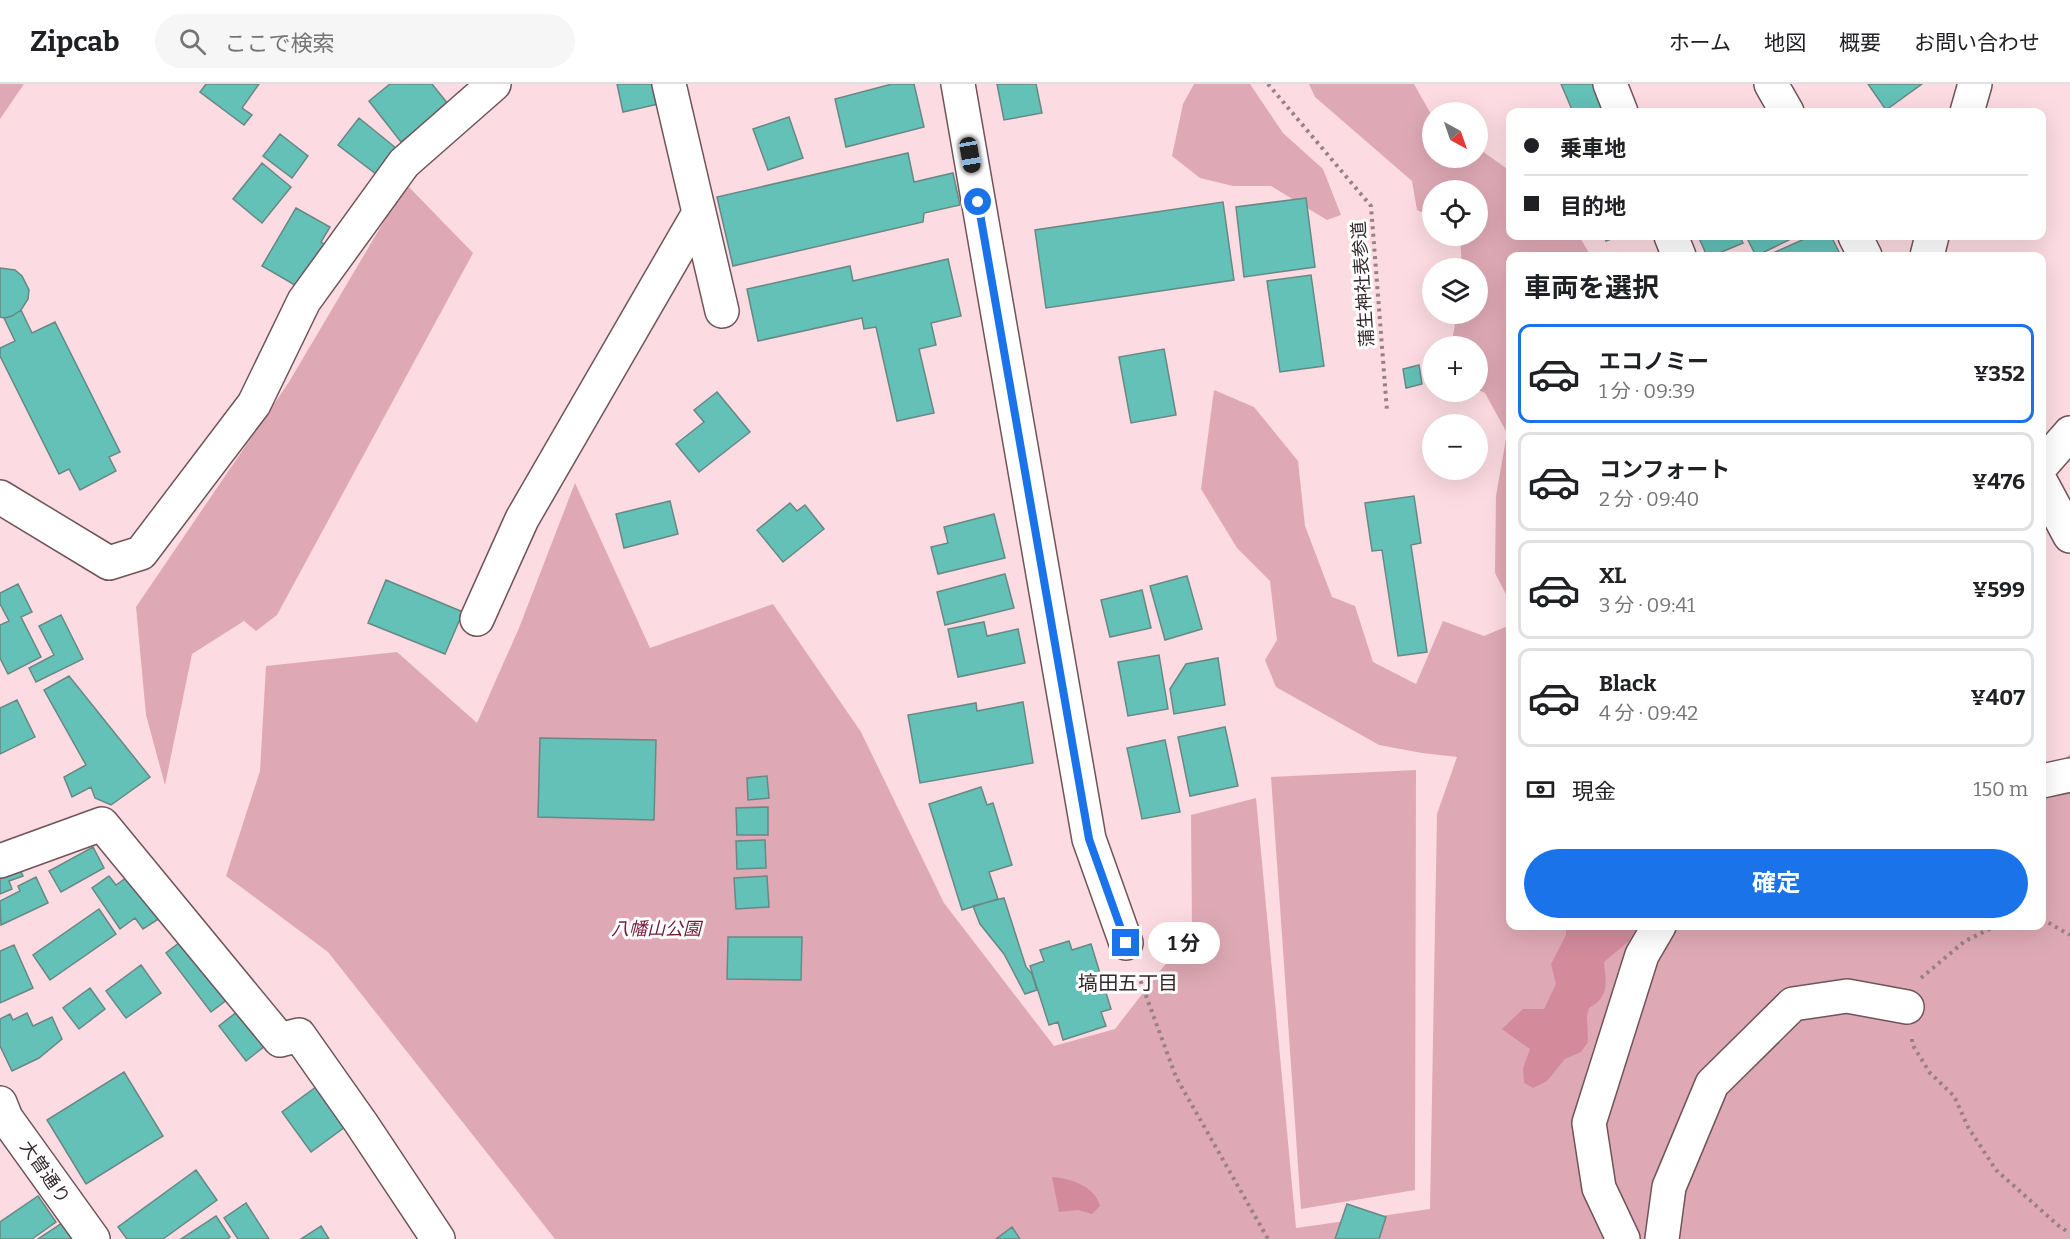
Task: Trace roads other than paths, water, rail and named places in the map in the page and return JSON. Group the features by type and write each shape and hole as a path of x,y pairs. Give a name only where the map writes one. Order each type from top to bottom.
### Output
{"street":[{"path":"0,497 109,563 141,552 254,404 304,301 404,163 494,84"},
{"path":"669,84 722,311"},
{"path":"958,84 1089,839 1126,943"},
{"path":"1610,84 1620,108"},
{"path":"1771,84 1785,108"},
{"path":"1968,108 1975,84"},
{"path":"477,620 522,519 699,213"},
{"path":"2046,460 2070,433"},
{"path":"2046,491 2070,536"},
{"path":"2046,780 2070,775"},
{"path":"0,861 102,824 280,1040 299,1035 438,1239"},
{"path":"1623,1239 1599,1188 1589,1123 1642,955 1657,930"},
{"path":"1662,1239 1669,1187 1712,1084 1793,1004 1847,996 1907,1007"},
{"name":"大曽通り","path":"2,1110 93,1239"}],"district":[{"name":"塙田五丁目","path":"1128,983"}],"park label":[{"name":"八幡山公園","path":"656,929"}]}
